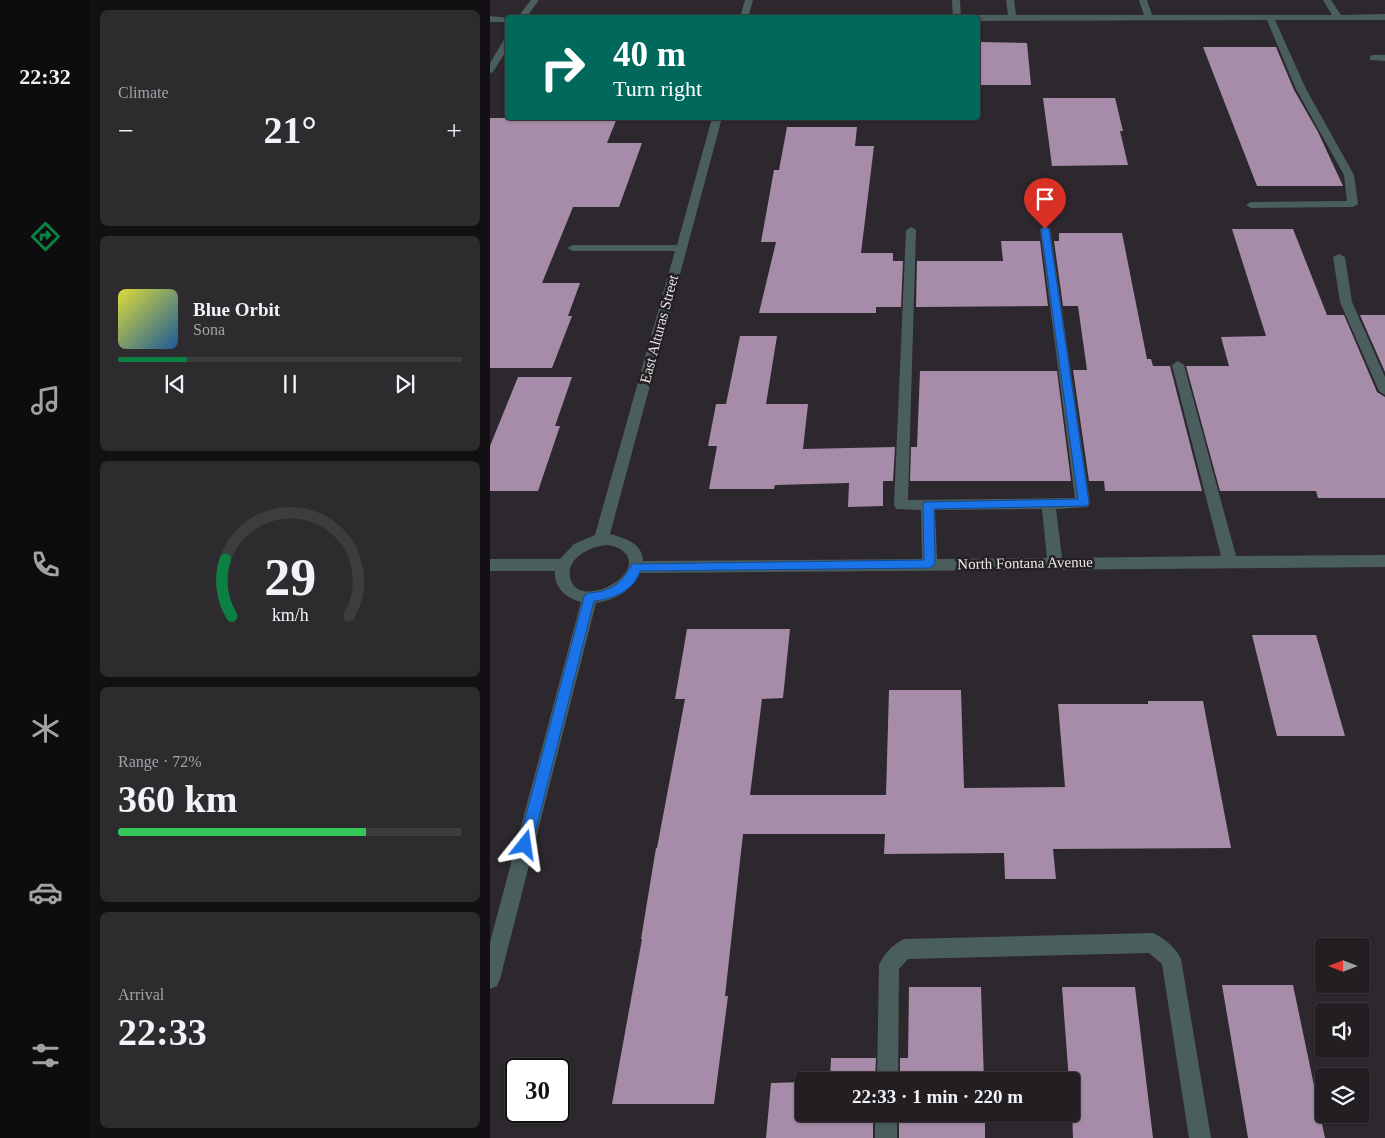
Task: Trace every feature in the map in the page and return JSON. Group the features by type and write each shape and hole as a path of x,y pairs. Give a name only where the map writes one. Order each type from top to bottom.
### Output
{"street":[{"path":"523,15 535,0"},
{"path":"745,15 749,0"},
{"path":"956,0 957,15"},
{"path":"1010,0 1012,18"},
{"path":"1143,0 1148,18"},
{"path":"1326,0 1338,17"},
{"path":"1251,205 1354,204 1349,175 1301,90 1270,17"},
{"path":"980,18 1385,17"},
{"path":"490,19 505,19"},
{"path":"490,70 505,45"},
{"path":"1373,58 1385,58"},
{"name":"East Alturas Street","path":"601,540 716,120"},
{"path":"911,230 902,505 1084,503 1045,229"},
{"path":"573,248 681,248"},
{"path":"1339,257 1346,302 1385,391"},
{"path":"1178,365 1230,562"},
{"path":"1048,503 1055,563"},
{"path":"928,505 930,564"},
{"path":"601,540 620,541 630,546 635,554 636,567 634,574 627,584 603,596 590,597 578,595 568,590 563,582 562,574 568,556 587,543 601,540"},
{"name":"North Fontana Avenue","path":"636,567 1385,561"},
{"path":"490,565 564,565"},
{"path":"490,979 590,597"},
{"path":"887,1072 889,965 904,949 1153,943 1171,959 1200,1138"},
{"path":"886,1122 886,1138"}],"building":[{"path":"980,42 1027,43 1031,85 981,85"},
{"path":"1203,47 1276,47 1294,90 1318,132 1343,186 1257,186"},
{"path":"1043,98 1115,98 1123,131 1120,131 1128,165 1052,166"},
{"path":"490,118 505,118 505,120 616,120 607,143 642,143 619,207 573,207 542,283 580,283 568,316 572,316 552,368 490,368"},
{"path":"787,127 857,127 855,146 874,146 861,253 893,253 893,261 903,261 901,307 876,307 876,313 759,313 776,242 761,242 774,170 779,170"},
{"path":"1232,229 1293,229 1327,315 1344,315 1377,392 1385,397 1385,498 1318,498 1316,491 1220,491 1186,366 1229,366 1221,337 1266,336"},
{"path":"1059,233 1122,233 1147,359 1151,359 1153,366 1170,366 1202,491 1105,491 1104,481 1089,481 1073,370 1087,370 1078,306 1063,306 1054,241 1059,241"},
{"path":"1001,241 1040,241 1048,306 916,307 917,261 1003,261"},
{"path":"1360,315 1385,315 1385,372"},
{"path":"740,336 777,336 766,404 808,404 803,449 895,447 893,481 883,481 883,506 848,507 849,483 775,485 774,489 709,489 717,446 708,446 716,404 726,404"},
{"path":"920,371 1057,371 1071,481 910,481 911,447 917,447"},
{"path":"518,377 572,377 555,426 560,426 538,491 490,491 490,446"},
{"path":"687,629 790,629 783,698 762,699 750,795 886,795 889,690 961,690 964,788 1065,787 1058,704 1148,704 1148,701 1203,701 1231,848 1053,849 1056,879 1005,879 1004,853 884,854 885,834 743,834 725,996 728,996 714,1104 612,1104 642,939 656,848 685,699 675,699"},
{"path":"1252,635 1316,635 1345,736 1277,736"},
{"path":"1222,985 1293,985 1315,1090 1315,1123 1322,1123 1325,1138 1248,1138"},
{"path":"909,987 981,987 984,1072 900,1072 900,1058 908,1058"},
{"path":"1062,987 1135,987 1153,1138 1073,1138 1072,1122 1080,1122 1080,1072 1068,1072"},
{"path":"831,1058 876,1058 875,1072 830,1072"},
{"path":"795,1082 795,1122 873,1122 873,1138 766,1138 771,1083"},
{"path":"899,1122 985,1122 985,1138 899,1138"}],"route":[{"path":"525,845 590,597 603,596 627,584 634,574 636,567 930,564 928,505 1084,503 1045,229"}]}
